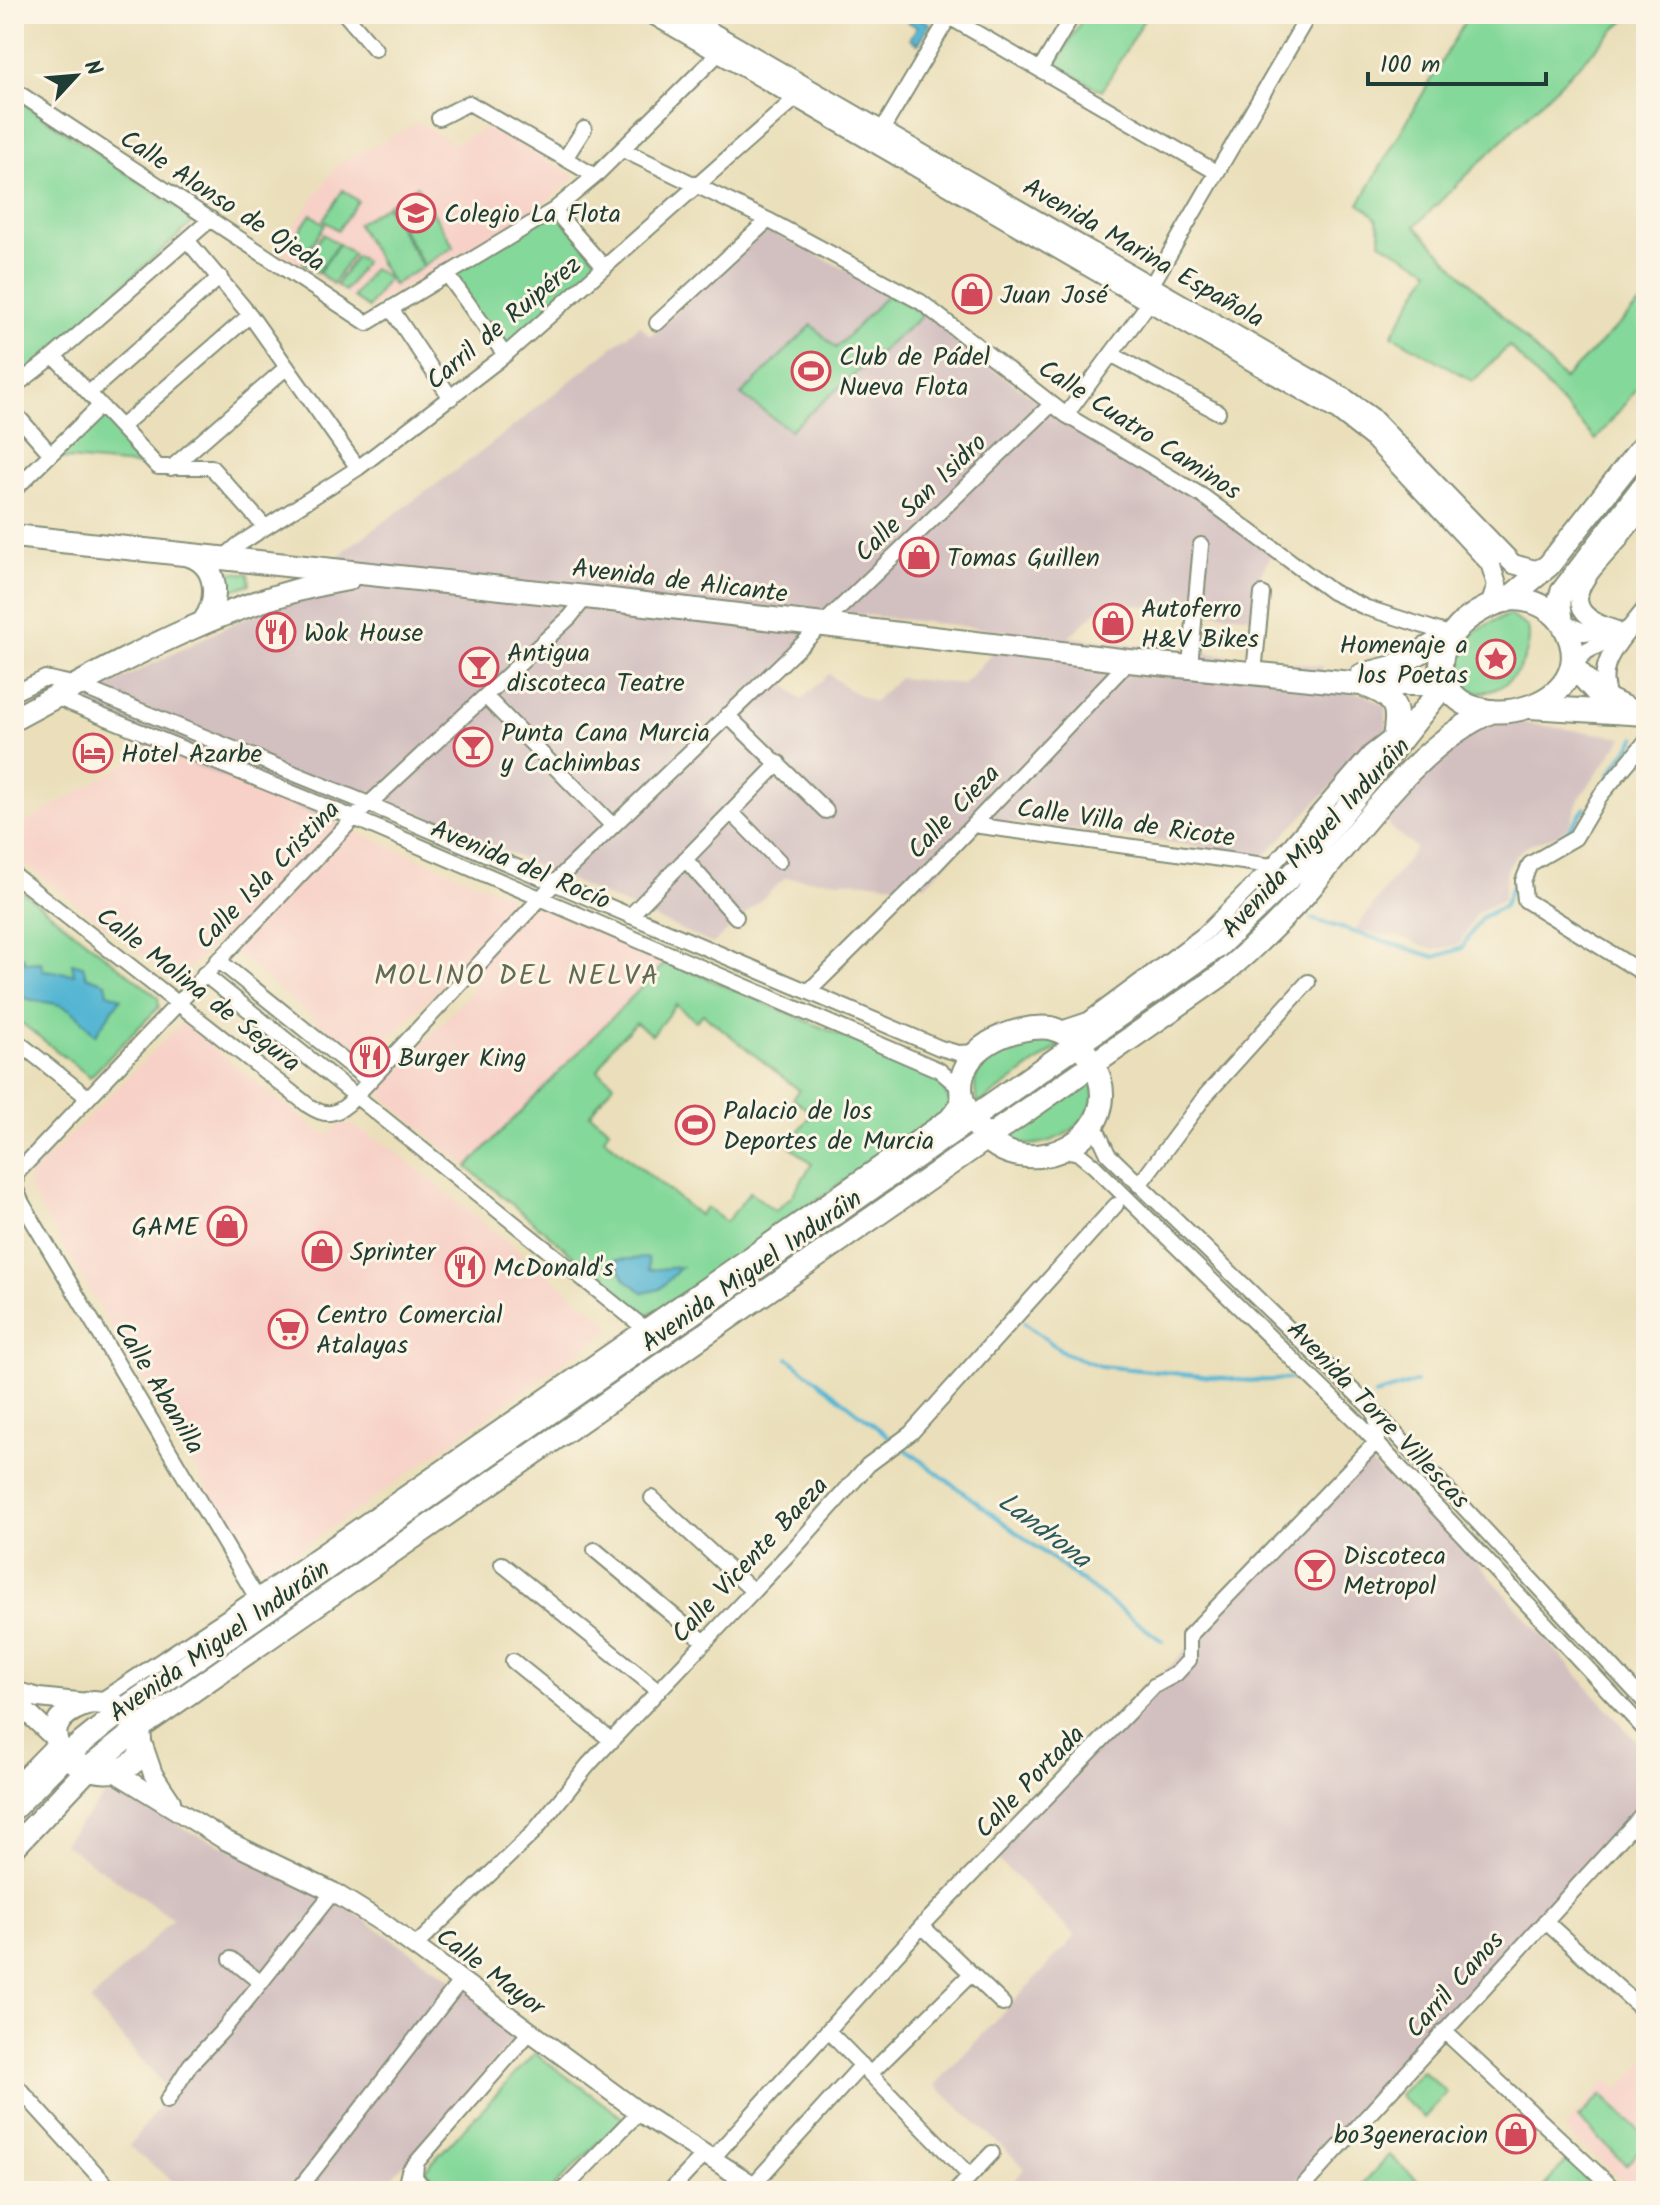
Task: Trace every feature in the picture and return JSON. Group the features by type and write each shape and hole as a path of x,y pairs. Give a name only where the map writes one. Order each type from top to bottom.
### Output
{"main road":[{"path":"652,14 725,48"},
{"name":"Avenida Marina Española","path":"680,14 796,98 1361,409 1505,556 1527,569 1549,565"},
{"name":"Avenida Marina Española","path":"725,48 882,130 1362,428 1490,563 1497,585 1498,603"},
{"path":"1646,442 1549,565 1452,635 1442,655 1445,684 1467,706 1493,711 1529,707 1646,714"},
{"path":"1529,707 1555,694 1572,665 1571,645 1562,623 1559,602 1562,592 1646,483"},
{"name":"Avenida de Alicante","path":"14,536 586,597 1129,661 1350,682 1445,684"},
{"path":"188,555 200,560 213,580"},
{"path":"203,623 213,606 213,580 222,559"},
{"path":"14,719 203,623 294,591 377,575"},
{"path":"1498,603 1536,603 1548,608 1562,623"},
{"name":"Avenida de Alicante","path":"1350,682 1393,667 1452,635"},
{"path":"1572,665 1590,687 1611,703 1646,714"},
{"path":"1350,682 1381,691 1392,703 1398,718 1394,743"},
{"name":"Avenida Miguel Induráin","path":"14,1808 57,1746 123,1710 1192,966 1250,919 1298,869 1394,743 1417,722 1445,684"},
{"name":"Avenida Miguel Induráin","path":"14,1847 88,1769 141,1737 1094,1066 1240,959 1303,896 1409,774 1460,729 1493,711"},
{"path":"1019,1029 1058,1030 1080,1045 1094,1066 1104,1099 1094,1124 1063,1149 1023,1156 1005,1152 987,1140 973,1120 962,1094 965,1070 977,1052 993,1040 1019,1029"},
{"path":"14,1691 39,1698 93,1702 123,1710 141,1737 138,1758 113,1771 88,1769 57,1746 14,1700"},
{"path":"57,1746 57,1719 66,1711 93,1702"},
{"name":"Calle Mayor","path":"141,1737 158,1783 178,1809"},
{"name":"Calle Mayor","path":"113,1771 225,1840 333,1892 415,1946 639,2112 757,2188"}],"street":[{"path":"345,14 375,49"},
{"path":"1040,70 1073,14"},
{"path":"1066,415 1150,294 1216,172 1309,14"},
{"path":"882,130 946,16 1216,172"},
{"path":"451,398 392,310 554,210 623,150 725,48"},
{"name":"Calle Alonso de Ojeda","path":"14,90 367,323 392,310"},
{"name":"Carril de Ruipérez","path":"222,559 265,527 358,468 505,355 700,186 796,98"},
{"path":"439,118 469,103 595,176"},
{"path":"566,157 584,129"},
{"name":"Calle Cuatro Caminos","path":"623,150 768,220 921,302 1066,415 1204,497 1332,592 1367,608 1452,635"},
{"path":"554,210 605,268"},
{"path":"14,383 23,380 54,356 211,219"},
{"path":"657,323 768,220"},
{"path":"187,240 250,315 358,468"},
{"path":"447,274 505,355"},
{"path":"89,393 220,277"},
{"path":"121,427 250,315"},
{"path":"1111,354 1218,412"},
{"path":"54,356 158,467 211,467 265,527"},
{"path":"171,468 287,367"},
{"name":"Calle San Isidro","path":"357,1095 612,825 1052,404"},
{"path":"14,490 101,405"},
{"path":"14,412 50,453"},
{"path":"1620,539 1620,516 1646,506"},
{"path":"1630,629 1595,622 1579,606 1578,596 1581,583 1646,506"},
{"path":"1190,666 1201,545"},
{"path":"1254,672 1262,594"},
{"name":"Calle Isla Cristina","path":"22,1203 15,1187 19,1168 86,1096 354,818 570,617 586,597"},
{"path":"1611,703 1604,689 1604,665 1646,608"},
{"path":"1562,623 1584,632 1630,629"},
{"path":"1572,665 1586,651 1630,629"},
{"name":"Calle Cieza","path":"809,992 1129,661"},
{"name":"Avenida del Rocío","path":"14,693 45,678 77,685 369,804 950,1052 977,1052"},
{"path":"485,696 612,825"},
{"name":"Avenida del Rocío","path":"55,697 354,818 939,1070 962,1094"},
{"path":"727,715 826,811"},
{"path":"1646,741 1600,796 1575,838 1530,864 1523,881 1525,900 1646,975"},
{"path":"1058,1030 1088,1020 1204,934 1272,866 1370,753 1394,743"},
{"path":"630,916 779,763"},
{"path":"731,812 779,861"},
{"name":"Calle Villa de Ricote","path":"973,825 1272,866"},
{"path":"685,859 736,917"},
{"name":"Calle Molina de Segura","path":"14,875 318,1112 335,1114 357,1095"},
{"path":"218,960 369,1081"},
{"name":"Calle Molina de Segura","path":"204,974 643,1327"},
{"path":"1139,1185 1206,1095 1308,982"},
{"path":"801,1011 814,1006 809,992"},
{"path":"14,1039 86,1096"},
{"path":"93,1702 255,1595 947,1117 962,1094"},
{"name":"Avenida Torre Villescas","path":"1094,1124 1108,1154 1374,1412 1646,1703"},
{"name":"Avenida Torre Villescas","path":"1063,1149 1078,1153 1094,1166 1376,1442 1646,1731"},
{"name":"Calle Abanilla","path":"22,1203 255,1595"},
{"name":"Calle Vicente Baeza","path":"415,1946 533,1833 612,1741 868,1465 911,1433 1116,1205"},
{"path":"1374,1412 1379,1430 1376,1442 1388,1441 1429,1481 1459,1503"},
{"name":"Calle Portada","path":"670,2191 708,2157 829,2032 922,1926 1154,1686 1176,1674 1189,1660 1189,1636 1376,1442"},
{"path":"652,1498 753,1591"},
{"path":"595,1550 705,1642"},
{"path":"502,1564 659,1691"},
{"path":"513,1661 612,1741"},
{"path":"14,1785 57,1746"},
{"name":"Carril Canos","path":"1299,2191 1646,1811"},
{"path":"167,2101 190,2065 261,1983 333,1892"},
{"path":"1545,1921 1646,2013"},
{"path":"922,1926 1003,2004"},
{"path":"231,1959 261,1983"},
{"path":"757,2188 866,2070 971,1974"},
{"path":"303,2184 461,1980"},
{"path":"1444,2031 1616,2191"},
{"path":"829,2032 970,2176"},
{"path":"409,2191 407,2177 416,2162 529,2033"},
{"path":"17,2093 112,2191"},
{"path":"562,2191 639,2112"},
{"path":"956,2191 992,2153"},
{"path":"416,2162 415,2177 426,2191"}],"shaded area":[{"name":"Colegio La Flota","path":"419,122 453,144 486,127 560,167 574,179 539,208 367,309 277,249 339,163"},
{"path":"766,230 919,306 969,352 1056,413 1205,503 1273,552 1258,578 1255,617 1106,602 1069,637 1323,666 1320,688 1366,695 1386,707 1387,729 1265,855 992,819 925,885 785,878 713,944 369,791 334,823 59,711 244,618 293,602 346,549 484,450 640,325 650,336","holes":["804,608 1005,631 992,654 963,684 899,678 873,702 848,689 829,674 801,700 775,673 818,633"]},
{"path":"1510,721 1623,737 1579,799 1569,826 1557,835 1530,844 1516,855 1507,870 1503,899 1475,914 1460,944 1434,950 1400,937 1354,931 1416,848 1389,827 1388,821 1414,786 1447,751 1474,731"},
{"path":"153,748 667,961 467,1167 381,1095 381,1088 476,987 456,971 366,1062 219,939 176,981 14,855 14,829"},
{"name":"Centro Comercial Atalayas","path":"181,1023 317,1130 330,1134 339,1123 352,1125 387,1145 613,1327 353,1513 287,1558 265,1568 253,1565 28,1187 29,1177"},
{"path":"1369,1463 1460,1543 1646,1752 1646,1797 1286,2191 1006,2191 1025,2168 935,2085 1075,1936 989,1851"},
{"path":"117,1782 190,1832 297,1874 523,2028 380,2191 185,2191 129,2146 170,2092 90,2002 173,1919 63,1843"},
{"path":"1646,2060 1646,2191 1633,2191 1564,2129 1607,2080 1618,2090"}],"green space":[{"path":"1085,14 1147,14 1102,91 1056,65"},
{"path":"1469,14 1631,14 1415,226 1564,379 1646,298 1646,377 1596,440 1509,346 1473,381 1392,335 1430,270 1380,242 1376,219 1359,204"},
{"path":"14,97 192,218 192,223 30,369 14,379"},
{"path":"417,186 454,247 424,265 387,204"},
{"path":"343,190 358,201 338,230 323,220"},
{"path":"386,206 423,267 393,285 357,224"},
{"path":"554,210 605,268 505,355 447,274"},
{"path":"311,214 325,225 305,254 291,243"},
{"path":"323,234 338,244 317,273 303,263"},
{"path":"339,244 353,254 333,284 319,273"},
{"path":"356,256 365,262 345,291 336,285"},
{"path":"373,268 388,278 368,308 353,297"},
{"name":"Club de Pádel Nueva Flota","path":"889,293 923,315 790,430 741,395 812,325 836,348"},
{"path":"101,405 158,467 45,457"},
{"path":"221,571 249,574 250,584 224,593"},
{"path":"1509,615 1528,627 1527,652 1522,664 1506,683 1495,689 1471,691 1461,679 1455,657 1465,642 1478,631"},
{"path":"14,885 158,997 159,1007 90,1077 14,1017"},
{"path":"667,961 938,1077 949,1100 947,1110 658,1310 645,1315 467,1167","holes":["676,1005 696,1021 703,1014 799,1090 793,1098 812,1114 788,1144 812,1164 791,1197 775,1211 750,1192 726,1222 706,1207 699,1215 604,1138 609,1129 590,1114 614,1083 598,1071 612,1046 636,1023 652,1035"]},
{"path":"1042,1038 1061,1045 979,1104 975,1090 976,1077 991,1056 1015,1043"},
{"path":"1072,1063 1076,1068 996,1123 991,1118"},
{"path":"1090,1079 1094,1094 1090,1109 1081,1122 1068,1132 1037,1144 1021,1144 1007,1139"},
{"path":"960,1138 964,1145 153,1707 149,1700"},
{"path":"535,2053 623,2118 550,2191 448,2191 425,2170"},
{"path":"1422,2071 1447,2092 1424,2118 1399,2095"},
{"path":"1602,2095 1646,2137 1646,2143 1626,2165 1578,2118"},
{"path":"1389,2155 1429,2191 1356,2191"},
{"path":"1570,2157 1601,2185 1597,2191 1540,2191"}],"water":[{"path":"914,14 930,24 918,44 910,39 917,27 908,22"},
{"path":"23,956 25,963 41,962 43,970 74,974 72,963 83,966 86,976 106,983 108,993 121,998 95,1035 68,1009 14,992 14,958"},
{"path":"648,1258 649,1270 681,1267 660,1289 644,1293 625,1279 615,1260"}],"waterway":[{"path":"1609,775 1636,738"},
{"path":"1547,847 1568,831 1585,808"},
{"path":"1312,919 1435,957 1462,948 1481,918 1504,906 1521,865 1526,861"},
{"name":"Landrona","path":"1024,1323 1065,1353 1100,1366 1252,1381 1291,1379"},
{"name":"Landrona","path":"788,1358 891,1438 898,1437"},
{"name":"Landrona","path":"1375,1395 1416,1382"},
{"name":"Landrona","path":"904,1448 1162,1641"}],"place":[{"name":"Colegio La Flota","path":"416,213"},
{"name":"Juan José","path":"972,294"},
{"name":"Club de Pádel Nueva Flota","path":"811,371"},
{"name":"Tomas Guillen","path":"919,557"},
{"name":"Autoferro H&V Bikes","path":"1113,623"},
{"name":"Wok House","path":"276,632"},
{"name":"Homenaje a los Poetas","path":"1496,659"},
{"name":"Antigua discoteca Teatre","path":"479,667"},
{"name":"Punta Cana Murcia y Cachimbas","path":"473,747"},
{"name":"Hotel Azarbe","path":"93,753"},
{"name":"Burger King","path":"370,1057"},
{"name":"Palacio de los Deportes de Murcia","path":"695,1125"},
{"name":"GAME","path":"227,1226"},
{"name":"Sprinter","path":"322,1251"},
{"name":"McDonald's","path":"465,1267"},
{"name":"Centro Comercial Atalayas","path":"288,1329"},
{"name":"Discoteca Metropol","path":"1315,1570"},
{"name":"bo3generacion","path":"1516,2134"}],"district":[{"name":"MOLINO DEL NELVA","path":"517,974"}]}
